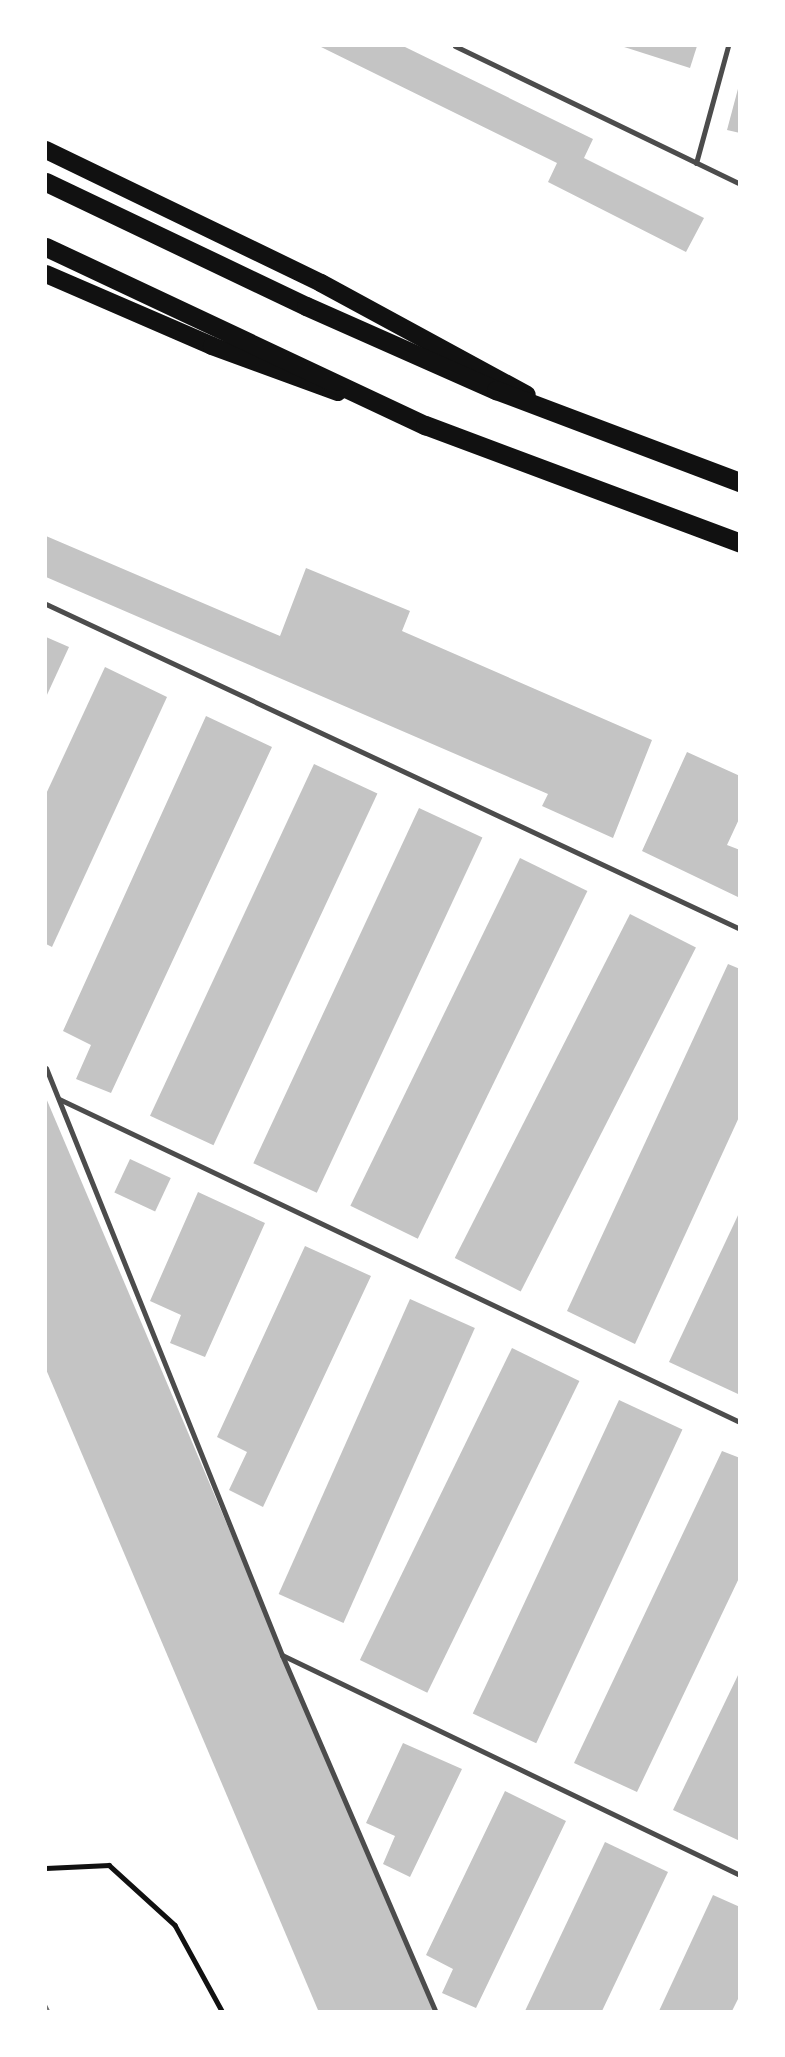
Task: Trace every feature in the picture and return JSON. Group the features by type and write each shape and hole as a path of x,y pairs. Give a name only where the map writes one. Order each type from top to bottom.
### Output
{"highway":[{"path":"46,182 306,306 573,420 740,482"},
{"path":"46,247 425,425 740,543"}],"main road":[{"path":"46,150 321,282 573,420"},
{"path":"46,275 212,346 425,425"}],"lane":[{"path":"455,46 740,184"},
{"path":"696,163 729,46"},
{"path":"46,604 740,929"},
{"path":"46,1068 282,1655 435,2011"},
{"path":"58,1099 740,1422"},
{"path":"282,1655 740,1875"}],"path":[{"path":"46,1868 109,1865 175,1925 222,2011"}],"building":[{"path":"319,46 403,46 593,139 584,158 704,218 686,252 548,182 557,163"},
{"path":"621,46 697,46 690,68"},
{"path":"740,85 740,133 727,130"},
{"path":"46,536 280,636 306,568 410,611 402,631 652,740 613,838 542,806 548,794 46,577"},
{"path":"46,637 69,647 46,697"},
{"path":"105,667 167,697 52,947 46,944 46,794"},
{"path":"206,716 272,747 111,1093 76,1079 91,1045 63,1031"},
{"path":"687,752 740,776 740,817 727,845 740,850 740,898 642,851"},
{"path":"314,764 377,794 213,1145 150,1116"},
{"path":"419,808 482,838 317,1193 253,1163"},
{"path":"520,858 587,891 418,1239 350,1206"},
{"path":"630,914 696,948 521,1292 455,1258"},
{"path":"728,964 740,969 740,1115 635,1344 567,1311"},
{"path":"46,1098 433,2009 318,2011 46,1369"},
{"path":"130,1159 171,1178 155,1212 114,1193"},
{"path":"198,1192 265,1223 205,1357 170,1343 181,1315 150,1301"},
{"path":"740,1211 740,1392 738,1394 669,1362"},
{"path":"305,1246 371,1276 263,1507 229,1490 247,1452 217,1437"},
{"path":"410,1299 475,1328 343,1623 279,1594"},
{"path":"512,1348 579,1381 427,1693 360,1660"},
{"path":"619,1400 682,1430 536,1743 473,1714"},
{"path":"722,1451 740,1458 740,1576 637,1792 574,1763"},
{"path":"740,1671 740,1841 673,1810"},
{"path":"403,1743 462,1769 410,1877 383,1864 395,1836 366,1823"},
{"path":"505,1791 566,1821 476,2008 442,1993 453,1969 426,1955"},
{"path":"605,1842 668,1872 602,2011 525,2011"},
{"path":"713,1895 740,1907 740,1995 732,2011 659,2011"}],"tram line":[{"path":"46,2005 49,2011"}]}
